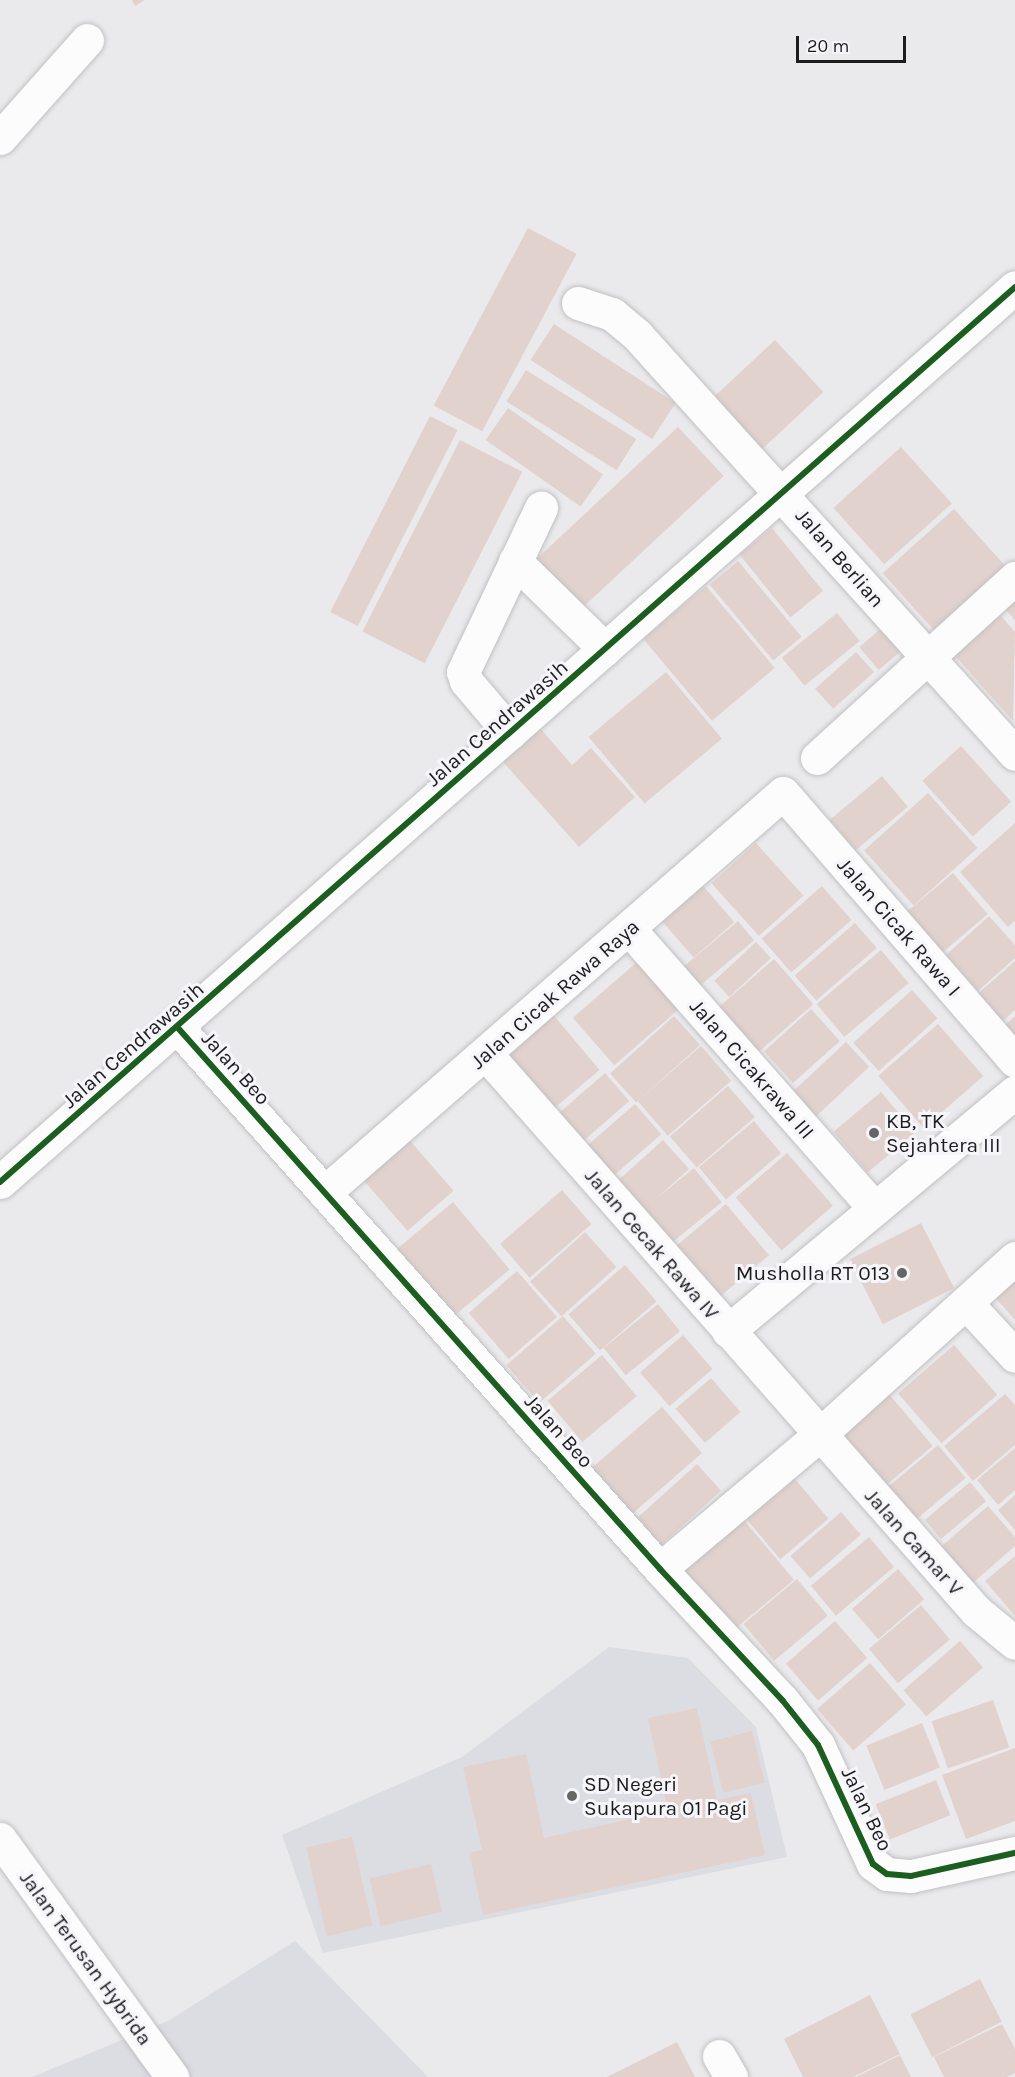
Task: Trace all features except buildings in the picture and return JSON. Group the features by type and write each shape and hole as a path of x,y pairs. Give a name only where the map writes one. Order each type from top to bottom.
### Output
{"street":[{"path":"0,138 87,40"},
{"name":"Jalan Cendrawasih","path":"0,1182 178,1028 605,649 784,495 1015,287"},
{"name":"Jalan Berlian","path":"578,303 597,307 626,324 784,495 1015,754"},
{"path":"510,733 466,681 463,672 542,508"},
{"path":"515,561 605,649"},
{"path":"817,758 1015,578"},
{"name":"Jalan Cicak Rawa Raya","path":"325,1192 630,930 783,793"},
{"name":"Jalan Cicak Rawa I","path":"783,793 1015,1061"},
{"name":"Jalan Cicakrawa III","path":"630,930 875,1209"},
{"name":"Jalan Beo","path":"178,1028 818,1745 873,1864 887,1874 911,1876 1015,1853"},
{"name":"Jalan Cecak Rawa IV","path":"486,1054 819,1435"},
{"path":"728,1331 1015,1092"},
{"path":"660,1569 819,1435 1015,1258"},
{"path":"966,1303 1015,1356"},
{"name":"Jalan Camar V","path":"819,1435 976,1611 1015,1642"},
{"name":"Jalan Terusan Hybrida","path":"0,1839 172,2077"}],"shaded area":[{"name":"SD Negeri Sukapura 01 Pagi","path":"609,1647 688,1658 756,1727 787,1857 323,1953 282,1835 462,1757"},
{"path":"295,1941 428,2077 32,2077 168,2021"}],"cycle path":[{"path":"0,1182 1015,287"},
{"path":"178,1028 660,1569 783,1701 818,1745 873,1864 887,1874 911,1876 1015,1853"}],"place":[{"name":"KB, TK Sejahtera III","path":"874,1133"},
{"name":"Musholla RT 013","path":"902,1273"},
{"name":"SD Negeri Sukapura 01 Pagi","path":"572,1796"}]}
